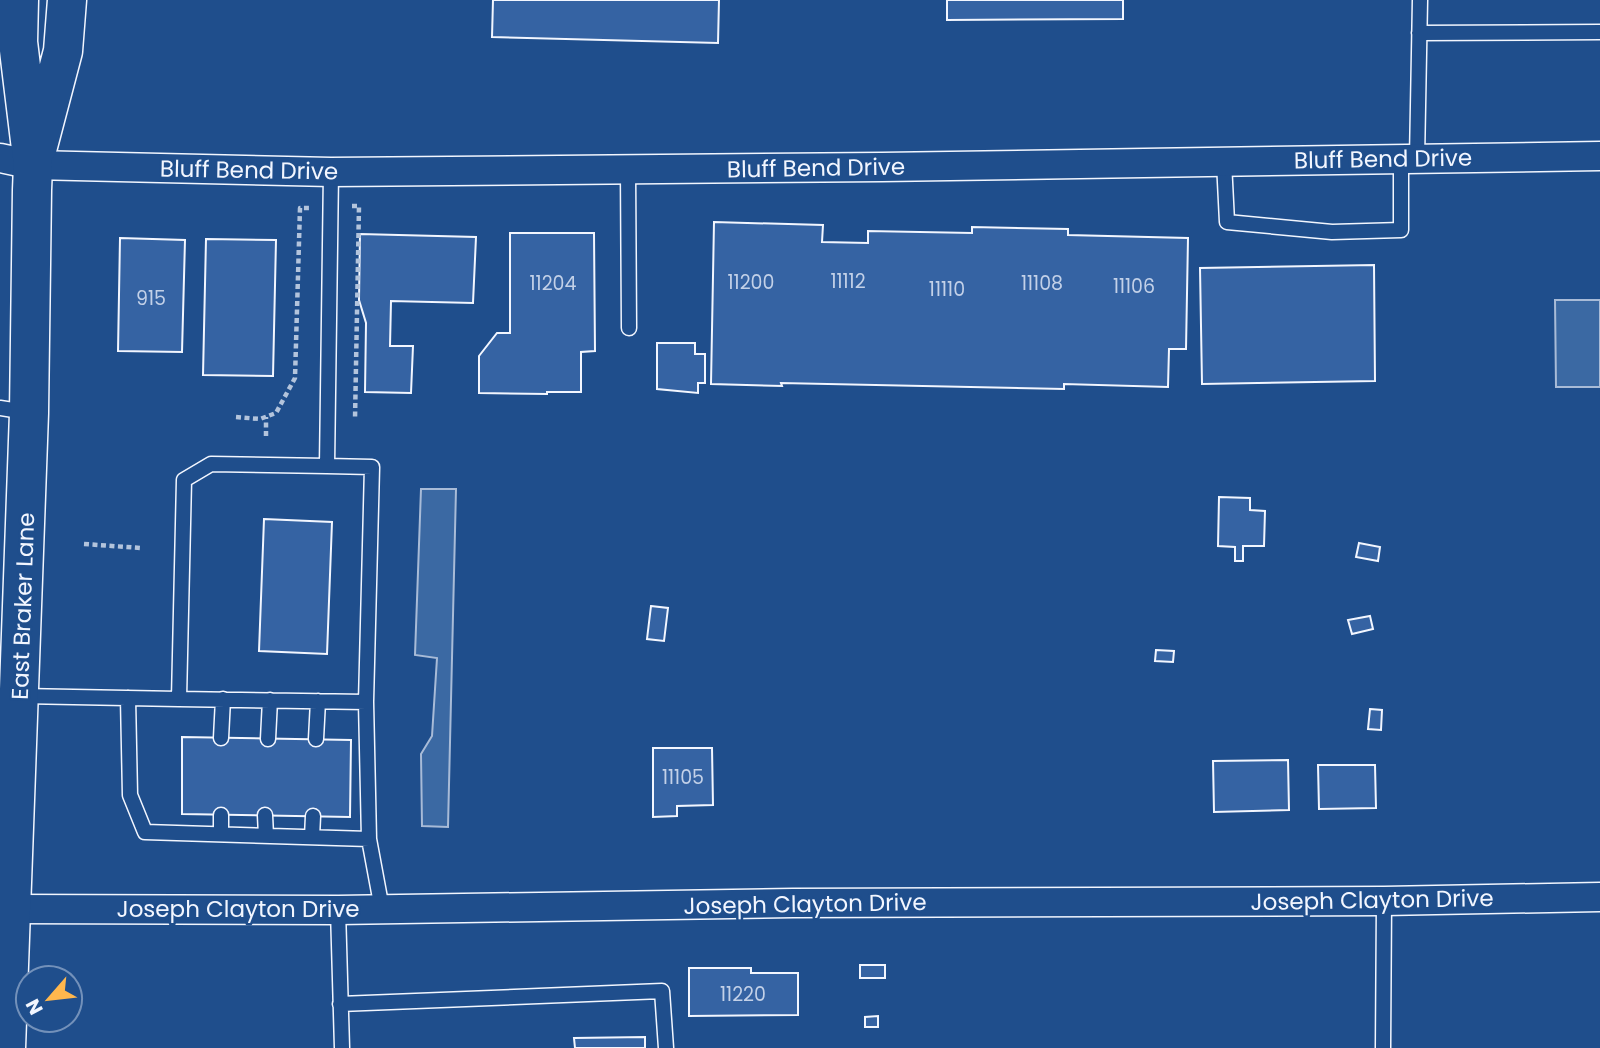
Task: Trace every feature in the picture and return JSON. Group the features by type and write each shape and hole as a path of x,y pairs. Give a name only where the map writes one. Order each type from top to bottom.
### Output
{"main road":[{"name":"East Braker Lane","path":"6,1048 20,696 15,411 19,0"},
{"name":"East Braker Lane","path":"16,162 64,51 66,0"}],"street":[{"name":"Bluff Bend Drive","path":"16,162 331,172 1600,156"},
{"name":"Joseph Clayton Drive","path":"11,909 338,910 793,903 1384,901 1600,897"}],"lane":[{"path":"1224,162 1227,222 1332,232 1401,230 1409,159 1420,0"},
{"path":"1419,33 1600,32"},
{"path":"628,170 629,328"},
{"path":"327,466 331,172"},
{"path":"179,699 184,480 211,464 372,467 366,702 369,839 382,909"},
{"path":"20,696 366,702"},
{"path":"128,698 130,795 145,832 369,839"},
{"path":"221,738 223,699"},
{"path":"268,739 270,700"},
{"path":"316,739 318,701"},
{"path":"221,815 221,834"},
{"path":"265,815 266,836"},
{"path":"312,837 313,816"},
{"path":"1382,1048 1384,901"},
{"path":"338,910 342,1048"},
{"path":"340,1004 662,991 666,1048"}],"path":[{"path":"266,417 266,436"},
{"path":"84,544 141,548"}],"water":[{"path":"1555,300 1600,300 1600,387 1556,387"},
{"path":"421,489 456,489 448,827 422,826 421,754 432,736 437,658 415,655"}],"building":[{"path":"493,0 719,0 718,43 492,37"},
{"path":"947,0 1123,0 1123,19 947,20"},
{"path":"714,222 823,225 822,242 868,243 868,231 972,233 972,227 1068,229 1068,235 1188,238 1186,349 1169,349 1168,387 1064,384 1064,389 711,384"},
{"path":"510,233 594,233 595,351 581,352 581,392 479,393 479,356 497,333 510,333"},
{"path":"360,234 476,237 473,303 391,301 390,346 413,346 411,393 365,392 366,323 359,300"},
{"path":"120,238 185,240 182,352 118,351"},
{"path":"206,239 276,240 273,376 203,375"},
{"path":"1374,265 1375,381 1202,384 1200,268"},
{"path":"657,343 695,343 695,354 705,354 705,383 698,383 698,393 657,389"},
{"path":"1219,497 1250,498 1250,510 1265,511 1264,546 1243,546 1243,561 1235,561 1235,547 1218,546"},
{"path":"264,519 332,522 327,654 259,651"},
{"path":"1359,543 1380,547 1378,561 1356,557"},
{"path":"651,606 668,608 664,641 647,639"},
{"path":"1370,616 1373,629 1352,634 1348,620"},
{"path":"1156,650 1174,651 1173,662 1155,661"},
{"path":"1370,709 1382,710 1381,730 1368,729"},
{"path":"182,737 351,740 350,817 182,814"},
{"path":"653,748 712,748 713,805 677,806 677,816 653,817"},
{"path":"1288,760 1289,810 1214,812 1213,761"},
{"path":"1318,765 1375,765 1376,808 1319,809"},
{"path":"860,965 885,965 885,978 860,978"},
{"path":"689,968 751,968 751,973 798,973 798,1015 689,1016"},
{"path":"878,1016 878,1027 865,1027 865,1017"},
{"path":"645,1037 645,1048 575,1048 574,1038"}]}
